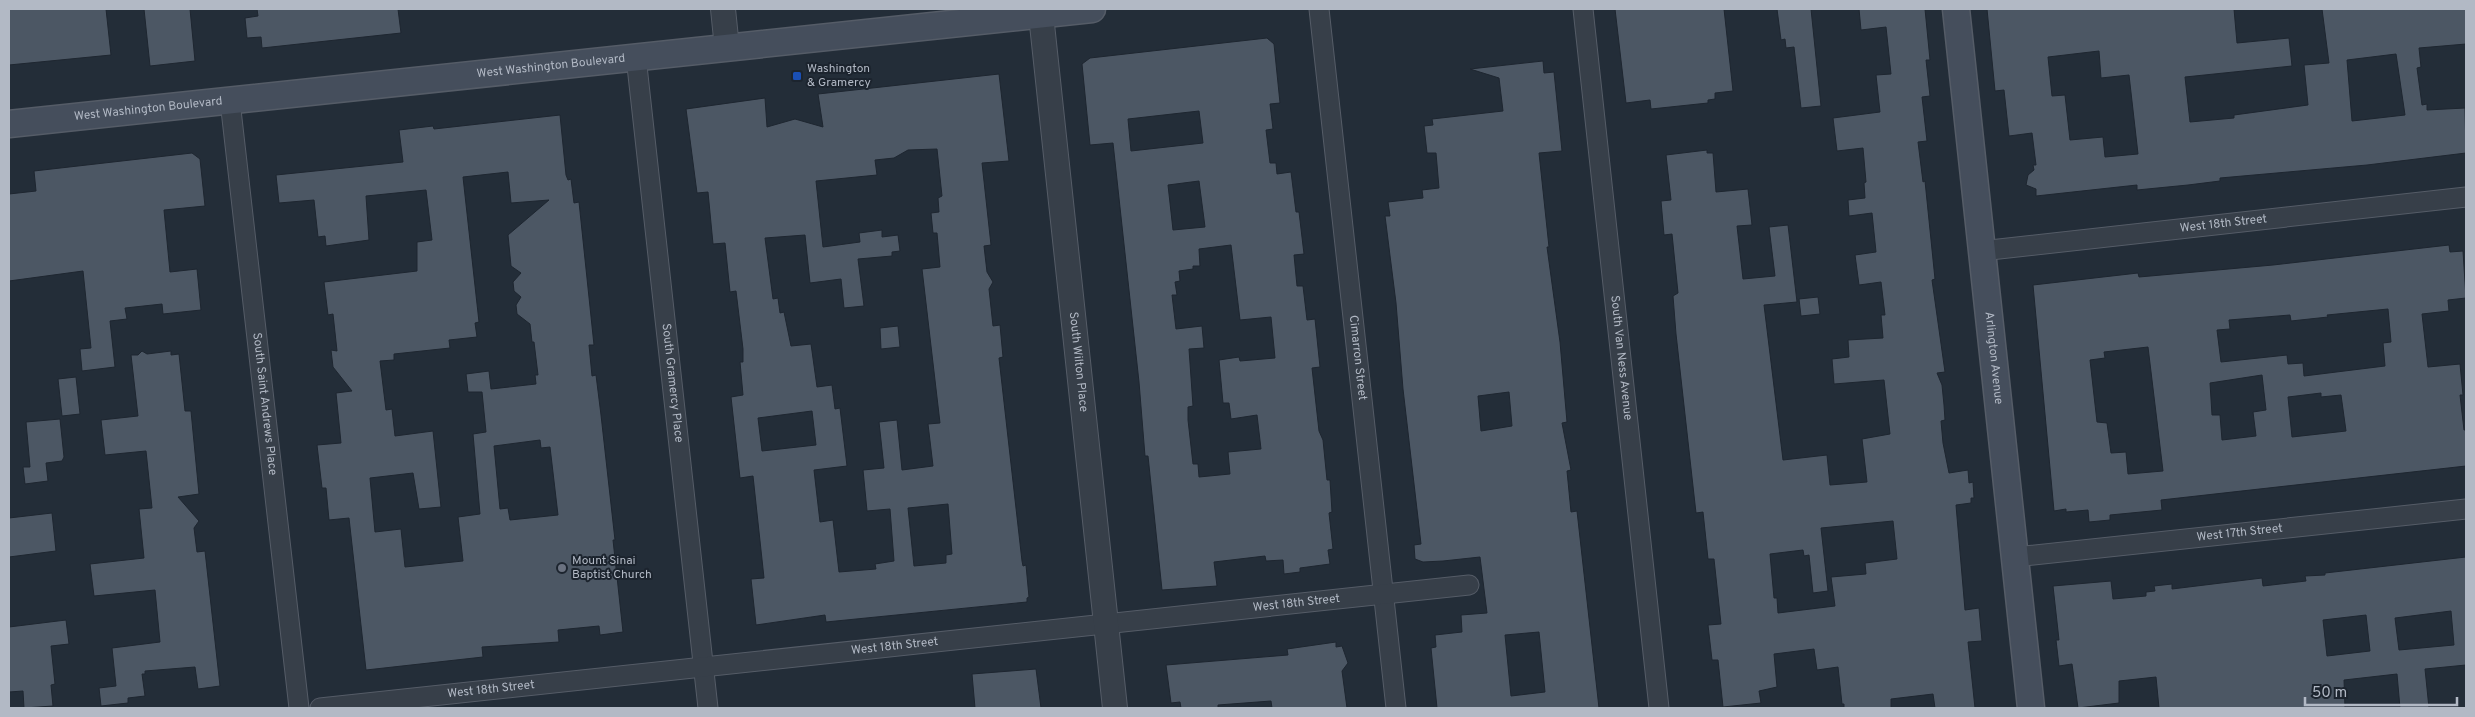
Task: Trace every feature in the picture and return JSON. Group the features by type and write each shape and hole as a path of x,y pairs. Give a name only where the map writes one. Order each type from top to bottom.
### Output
{"main road":[{"name":"West Washington Boulevard","path":"9,124 1092,9"},
{"name":"Arlington Avenue","path":"1956,9 2031,708"}],"street":[{"path":"723,9 727,48"},
{"name":"Cimarron Street","path":"1319,9 1396,708"},
{"name":"South Van Ness Avenue","path":"1583,9 1660,708"},
{"name":"South Wilton Place","path":"1041,15 1115,708"},
{"name":"South Gramercy Place","path":"636,57 708,708"},
{"name":"South Saint Andrews Place","path":"230,101 299,708"},
{"name":"West 18th Street","path":"1981,251 2466,197"},
{"name":"West 17th Street","path":"2015,557 2466,509"},
{"name":"West 18th Street","path":"320,708 703,669 1469,586"}],"building":[{"path":"9,9 106,9 111,55 9,65"},
{"path":"144,9 190,9 195,61 150,66"},
{"path":"257,9 398,9 401,33 262,48 261,37 247,38 245,18 258,16"},
{"path":"1615,9 1724,9 1733,91 1715,93 1715,99 1708,100 1708,103 1651,109 1650,100 1626,103"},
{"path":"1777,9 1811,9 1821,106 1801,108 1794,47 1786,48 1785,39 1781,40"},
{"path":"1859,9 1925,9 1930,60 1926,60 1930,96 1922,97 1927,141 1918,142 1923,182 1925,181 1935,279 1932,280 1945,372 1937,373 1942,385 1944,405 1945,420 1941,421 1943,443 1949,473 1968,470 1969,483 1973,482 1974,498 1971,498 1971,503 1956,505 1965,610 1979,608 1982,641 1968,642 1975,708 1935,708 1933,694 1891,699 1891,708 1844,708 1838,667 1817,670 1814,649 1774,654 1777,687 1759,691 1761,703 1723,707 1718,660 1712,660 1708,625 1721,624 1714,559 1708,559 1703,512 1696,513 1676,334 1673,296 1678,293 1672,234 1664,235 1661,201 1671,200 1666,155 1707,150 1707,153 1713,153 1716,192 1748,189 1752,225 1737,226 1743,279 1775,276 1769,227 1788,225 1797,302 1764,305 1783,460 1827,455 1830,485 1867,482 1862,439 1890,434 1884,380 1834,384 1832,359 1849,357 1848,340 1883,338 1881,315 1885,315 1881,282 1859,285 1855,255 1876,252 1872,213 1849,216 1848,200 1865,198 1864,183 1866,182 1863,148 1837,151 1833,118 1880,112 1876,75 1891,74 1886,27 1861,30","holes":["1893,521 1897,559 1865,563 1866,574 1831,577 1835,606 1778,613 1777,598 1774,598 1770,554 1803,550 1804,556 1809,555 1813,593 1828,591 1821,528"]},
{"path":"1987,9 2234,9 2237,43 2289,38 2292,66 2185,77 2190,122 2234,118 2234,115 2308,105 2304,65 2329,63 2322,9 2466,9 2466,44 2419,48 2421,67 2417,68 2422,105 2427,104 2427,110 2465,108 2466,153 2367,165 2220,178 2220,181 2188,185 2137,190 2137,185 2036,196 2036,189 2026,185 2028,175 2034,170 2033,165 2036,165 2032,133 2009,136 2004,90 1995,91","holes":["2099,51 2101,78 2129,75 2138,154 2105,157 2103,137 2070,140 2065,95 2052,96 2048,57","2396,54 2405,115 2352,121 2347,60"]},
{"path":"1267,38 1274,44 1280,103 1270,104 1273,129 1266,130 1270,163 1276,163 1277,174 1291,172 1296,212 1299,212 1304,254 1294,255 1297,286 1303,286 1307,320 1315,319 1320,367 1312,368 1319,431 1323,440 1327,480 1330,480 1332,512 1329,513 1333,549 1328,550 1330,564 1300,568 1300,572 1284,574 1283,560 1266,561 1265,556 1214,562 1217,586 1162,590 1148,456 1145,456 1139,382 1113,143 1090,145 1082,64 1090,58","holes":["1199,111 1203,143 1131,151 1128,119","1199,181 1205,227 1173,230 1168,185","1231,245 1240,320 1271,317 1275,358 1240,361 1239,357 1219,360 1223,403 1229,403 1231,419 1257,415 1261,449 1228,452 1230,474 1199,477 1198,464 1193,464 1188,420 1188,407 1193,406 1189,349 1204,348 1202,326 1176,329 1172,295 1177,295 1175,282 1180,281 1179,271 1193,269 1193,266 1200,266 1199,249"]},
{"path":"1543,61 1544,73 1554,72 1562,151 1539,153 1549,247 1547,247 1560,342 1567,422 1562,423 1571,470 1567,471 1571,512 1577,511 1599,708 1437,708 1431,648 1436,647 1435,635 1462,632 1461,615 1487,613 1480,557 1423,562 1415,559 1414,545 1421,544 1385,216 1390,216 1388,202 1423,198 1422,190 1439,188 1436,153 1427,153 1424,126 1433,125 1432,119 1503,111 1499,78 1470,69","holes":["1509,392 1512,426 1481,431 1478,396","1539,632 1545,692 1511,696 1505,635"]},
{"path":"999,74 1009,161 982,163 991,245 984,246 987,272 993,282 989,289 993,326 1000,325 1003,357 999,358 1022,561 1023,566 1026,565 1029,597 1027,602 826,622 825,615 756,625 751,579 764,578 753,476 740,478 731,397 743,395 740,362 743,362 743,349 736,291 730,292 725,243 713,244 708,192 697,193 686,109 765,98 767,127 795,119 823,127 818,94","holes":["937,149 942,196 938,198 939,212 931,213 933,233 937,233 940,267 922,269 940,423 928,424 933,466 902,470 897,420 879,422 884,468 863,470 867,511 890,509 894,561 875,564 876,569 839,572 833,520 820,522 814,470 847,466 840,408 835,409 832,385 817,387 811,344 791,346 784,312 780,313 778,298 773,299 765,238 805,235 810,283 841,279 844,308 864,306 858,259 892,256 892,252 900,251 898,235 882,237 882,230 859,233 860,242 823,247 816,181 877,175 875,160 894,158 908,150","812,411 816,445 762,451 758,418","948,504 952,554 946,555 946,563 914,566 908,508"]},
{"path":"560,115 566,175 568,180 571,179 574,203 579,202 594,345 589,345 592,376 596,375 601,415 623,632 600,635 599,626 558,630 559,642 482,647 483,657 366,670 349,518 329,520 326,488 322,488 317,445 341,443 336,393 352,391 333,367 331,350 337,351 333,314 328,315 324,282 417,271 417,242 432,240 426,190 366,196 369,240 326,246 325,236 318,237 314,200 279,203 276,175 403,162 399,130 433,126 434,129","holes":["508,172 511,203 549,200 508,235 511,266 521,273 513,282 514,291 521,297 516,305 517,314 530,324 532,342 534,342 538,375 535,375 536,384 491,389 489,371 466,374 468,392 482,392 486,432 473,434 480,514 458,517 463,561 405,567 401,529 375,532 370,478 413,473 419,509 441,507 433,431 395,436 392,409 386,410 380,361 394,360 394,354 450,348 449,340 477,337 475,323 479,322 463,177","540,440 541,448 550,447 558,515 510,520 508,508 500,509 494,446"]},
{"path":"192,153 200,159 205,206 164,210 170,272 197,269 201,310 163,314 162,304 125,308 127,319 110,321 115,367 82,371 80,349 91,348 83,271 9,281 9,194 36,191 34,171"},
{"path":"2449,245 2450,252 2463,251 2466,298 2448,300 2449,311 2422,314 2428,367 2460,364 2463,395 2460,395 2464,430 2466,430 2466,466 2161,500 2162,510 2110,515 2110,520 2089,522 2088,510 2066,512 2066,509 2054,511 2033,285 2138,273 2139,277 2273,265","holes":["2388,309 2391,342 2383,343 2385,366 2304,376 2303,363 2288,364 2287,355 2221,362 2217,330 2230,329 2229,320 2290,315 2291,321 2328,317 2327,315","2148,347 2163,471 2128,474 2126,452 2111,453 2107,423 2097,422 2090,360 2105,358 2104,352","2262,375 2266,410 2253,412 2256,436 2222,440 2220,415 2212,415 2210,383","2321,393 2321,397 2341,395 2346,431 2292,437 2288,397"]},
{"path":"1818,297 1820,314 1801,316 1799,299"},
{"path":"898,326 900,347 881,349 880,328"},
{"path":"142,351 147,354 171,351 171,355 179,354 185,411 191,411 199,494 178,497 199,521 194,528 197,552 205,551 220,686 198,689 195,667 145,671 145,674 142,674 145,696 128,698 128,703 101,706 99,688 116,686 112,648 160,642 155,590 94,596 90,564 144,558 139,509 152,508 146,451 105,455 101,420 138,416 131,355 138,355"},
{"path":"76,377 80,414 62,416 58,379"},
{"path":"60,419 64,457 62,461 46,463 48,481 25,484 23,467 30,467 26,422"},
{"path":"52,513 56,551 9,557 9,518"},
{"path":"2466,557 2466,665 2425,669 2429,708 2400,708 2397,674 2344,680 2345,708 2159,708 2156,677 2119,681 2119,703 2078,708 2072,664 2059,666 2056,640 2059,640 2053,586 2111,581 2113,599 2146,596 2146,592 2155,591 2154,586 2172,584 2172,589 2262,578 2263,586 2306,581 2305,576 2325,575 2325,573","holes":["2451,611 2454,645 2399,650 2395,618","2366,615 2370,651 2327,656 2323,620"]},
{"path":"66,620 69,644 51,646 55,684 51,685 53,706 24,708 23,691 9,692 9,627"},
{"path":"1336,642 1336,647 1342,646 1348,663 1342,671 1347,708 1272,708 1271,701 1218,705 1218,708 1181,708 1180,702 1171,703 1166,665 1288,655 1287,649"},
{"path":"1036,669 1041,708 975,708 972,674"}],"place":[{"name":"Washington & Gramercy","path":"797,76"},
{"name":"Mount Sinai Baptist Church","path":"562,568"}]}
